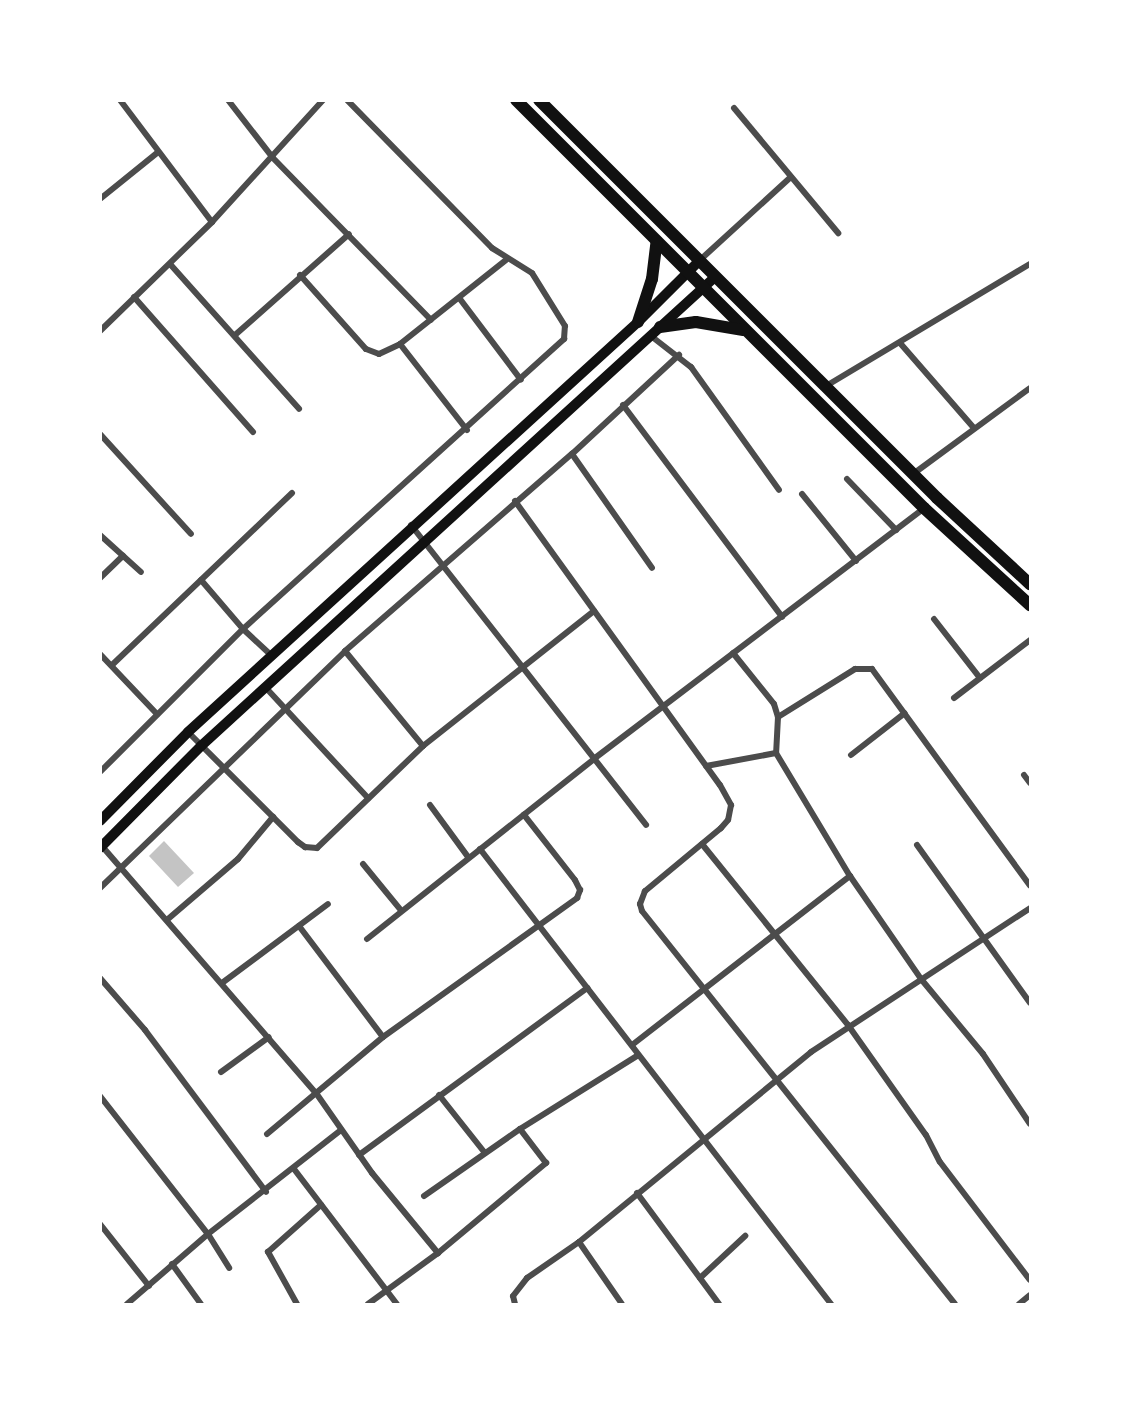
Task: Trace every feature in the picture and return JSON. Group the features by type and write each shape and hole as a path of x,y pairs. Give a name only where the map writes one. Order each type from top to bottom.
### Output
{"main road":[{"path":"516,100 924,508 1030,605"},
{"path":"539,100 913,474 1030,584"},
{"path":"638,322 647,299 657,241"},
{"path":"100,820 188,732 411,525 638,322 699,261"},
{"path":"101,846 201,746 267,689 423,540 715,277"},
{"path":"656,331 712,323 747,331"}],"street":[{"path":"120,100 157,153 212,222"},
{"path":"228,100 273,158 431,320"},
{"path":"100,331 212,222 273,158 323,100"},
{"path":"100,772 243,629 560,346 565,326 532,273 506,260 347,100"},
{"path":"734,108 838,233"},
{"path":"100,198 157,153"},
{"path":"699,261 791,177"},
{"path":"235,335 300,275 349,234"},
{"path":"300,275 372,353 400,345 506,260"},
{"path":"170,264 299,409"},
{"path":"826,387 1030,264"},
{"path":"134,297 253,432"},
{"path":"460,299 521,380"},
{"path":"656,331 679,355 779,490"},
{"path":"900,343 973,427"},
{"path":"400,345 467,430"},
{"path":"100,888 345,651 442,564 572,454 622,405 679,355"},
{"path":"913,474 973,427 1030,387"},
{"path":"622,405 782,617"},
{"path":"100,434 191,534"},
{"path":"572,454 652,568"},
{"path":"847,479 896,530"},
{"path":"112,664 292,493"},
{"path":"802,494 856,561"},
{"path":"515,501 728,798 731,812 721,828 645,891 640,904 650,923 955,1305"},
{"path":"367,939 400,909 595,758 924,508"},
{"path":"411,525 646,825"},
{"path":"100,535 141,572"},
{"path":"100,578 123,556"},
{"path":"201,580 243,629 272,656"},
{"path":"188,732 298,842 311,849 324,843 423,746 594,611"},
{"path":"934,619 980,678"},
{"path":"954,698 1030,640"},
{"path":"345,651 423,746"},
{"path":"733,653 764,689 778,717 776,753 850,876 921,980 983,1054 1030,1124"},
{"path":"100,654 112,664 157,714"},
{"path":"778,717 862,667 878,674 1030,886"},
{"path":"267,689 368,798"},
{"path":"851,755 905,713"},
{"path":"706,766 776,753"},
{"path":"1024,775 1030,783"},
{"path":"430,805 468,857"},
{"path":"267,1134 383,1037 574,902 580,890 524,815"},
{"path":"168,919 238,859 273,817"},
{"path":"702,843 848,1025 926,1135 940,1162 1030,1280"},
{"path":"917,845 1030,1003"},
{"path":"101,846 168,919 316,1092 359,1155 438,1253"},
{"path":"480,849 537,926 632,1045 637,1056 831,1305"},
{"path":"363,864 400,909"},
{"path":"632,1045 774,932 850,876"},
{"path":"222,983 328,904"},
{"path":"515,1305 513,1296 519,1286 579,1242 637,1193 705,1141 775,1081 848,1025 1030,908"},
{"path":"299,926 383,1037"},
{"path":"100,978 266,1192"},
{"path":"359,1155 586,988"},
{"path":"221,1072 268,1037"},
{"path":"424,1196 485,1153 637,1056"},
{"path":"439,1095 485,1153"},
{"path":"100,1096 208,1234 229,1268"},
{"path":"127,1305 208,1234 266,1192 341,1130"},
{"path":"368,1305 438,1253 546,1163 520,1130"},
{"path":"294,1168 397,1305"},
{"path":"637,1193 719,1305"},
{"path":"297,1305 267,1252 321,1205"},
{"path":"100,1224 149,1286"},
{"path":"700,1278 744,1236"},
{"path":"579,1242 622,1305"},
{"path":"172,1264 201,1305"},
{"path":"1019,1305 1030,1295"}],"building":[{"path":"164,841 194,873 178,887 149,856"}]}
